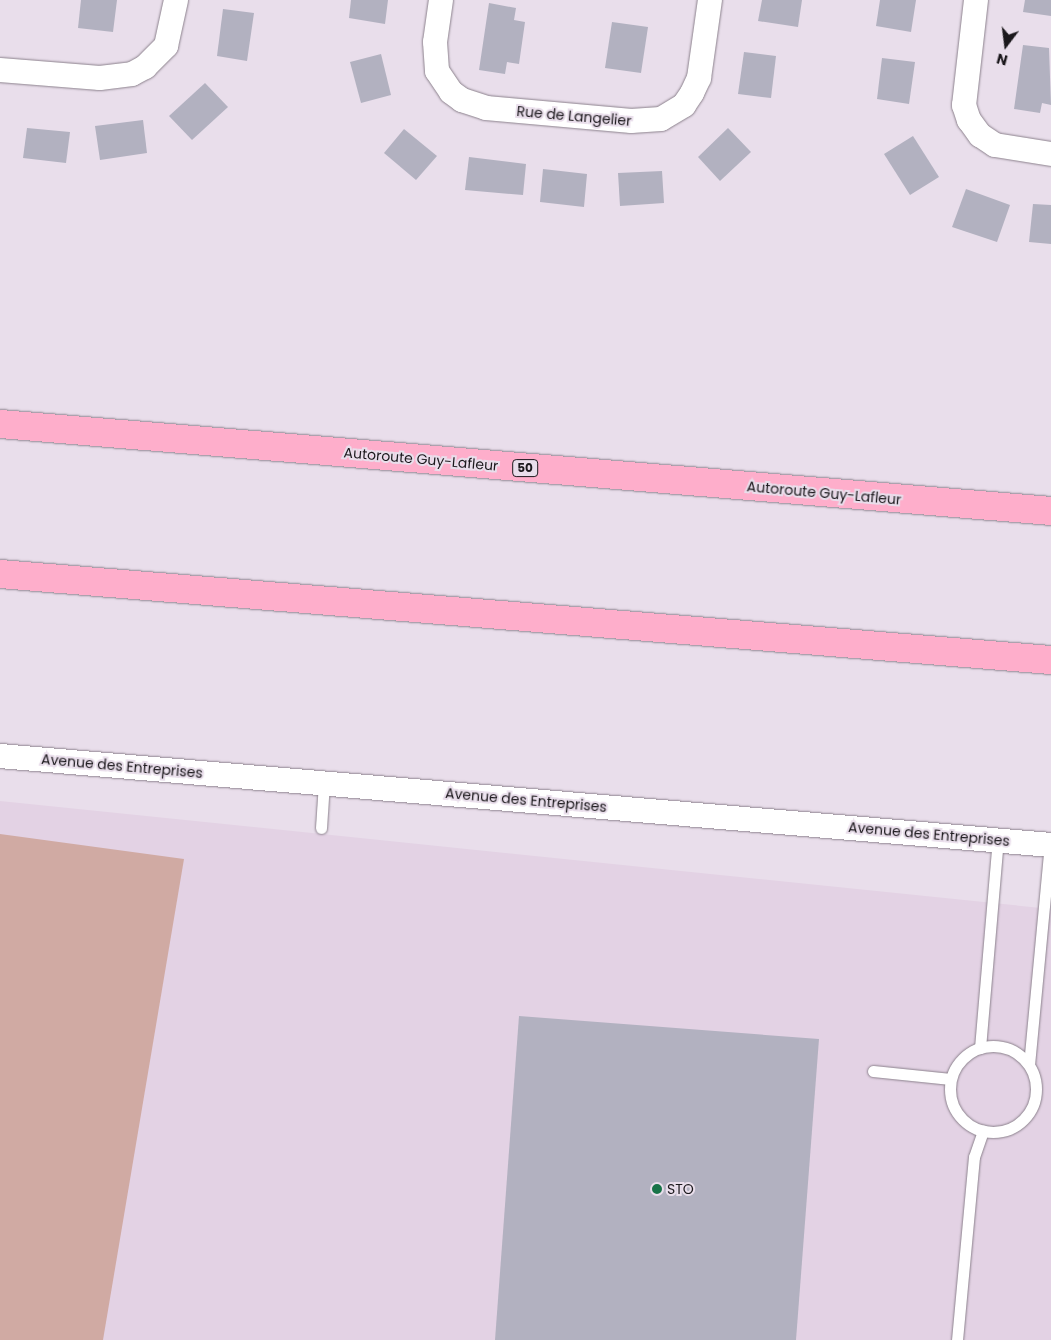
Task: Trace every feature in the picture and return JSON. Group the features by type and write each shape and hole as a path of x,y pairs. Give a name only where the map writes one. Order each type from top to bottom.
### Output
{"highway":[{"name":"Autoroute Guy-Lafleur","path":"0,424 1051,512"},
{"path":"0,574 1051,660"}],"street":[{"path":"0,70 100,78 132,74 146,67 166,46 176,0"},
{"name":"Rue de Langelier","path":"441,0 436,42 437,71 451,92 462,100 486,108 631,121 661,119 684,105 692,93 699,78 710,0"},
{"path":"976,0 964,98 969,120 980,135 995,145 1051,154"},
{"name":"Avenue des Entreprises","path":"0,756 1050,845"}],"lane":[{"path":"321,828 324,783"},
{"path":"980,1048 998,840"},
{"path":"1029,1065 1050,845"},
{"path":"980,1048 1008,1048 1029,1065 1035,1078 1036,1093 1028,1114 1018,1124 1005,1130 983,1130 958,1114 952,1101 951,1079 962,1060 980,1048"},
{"path":"873,1071 951,1079"},
{"path":"957,1340 974,1157 983,1130"}],"shaded area":[{"path":"0,801 1051,909 1051,1340 0,1340"},
{"path":"0,834 184,859 103,1340 0,1340"}],"building":[{"path":"81,0 117,0 113,32 78,28"},
{"path":"351,0 388,0 385,24 349,18"},
{"path":"762,0 802,0 798,27 758,21"},
{"path":"880,0 916,0 911,32 876,26"},
{"path":"1025,0 1051,0 1051,16 1023,12"},
{"path":"489,3 516,8 514,20 525,22 519,64 507,62 505,74 479,70"},
{"path":"223,9 254,13 247,61 217,56"},
{"path":"612,22 648,27 641,73 605,68"},
{"path":"1023,45 1049,48 1051,105 1042,103 1040,113 1014,109"},
{"path":"744,52 776,56 771,98 738,94"},
{"path":"381,54 391,95 361,103 350,62"},
{"path":"882,58 915,62 909,104 877,99"},
{"path":"205,83 228,107 192,140 169,116"},
{"path":"143,120 147,153 100,160 95,126"},
{"path":"27,128 70,132 66,163 23,158"},
{"path":"728,128 751,152 720,181 698,157"},
{"path":"404,129 437,156 416,180 384,153"},
{"path":"913,136 939,177 910,195 884,154"},
{"path":"469,157 526,164 523,195 465,190"},
{"path":"543,169 587,174 584,207 540,202"},
{"path":"662,171 664,203 620,206 618,173"},
{"path":"966,189 1010,205 997,242 952,227"},
{"path":"1033,204 1051,205 1051,244 1029,242"},
{"name":"STO","path":"519,1016 819,1039 796,1340 495,1340"}],"place":[{"name":"STO","path":"657,1189"}]}
